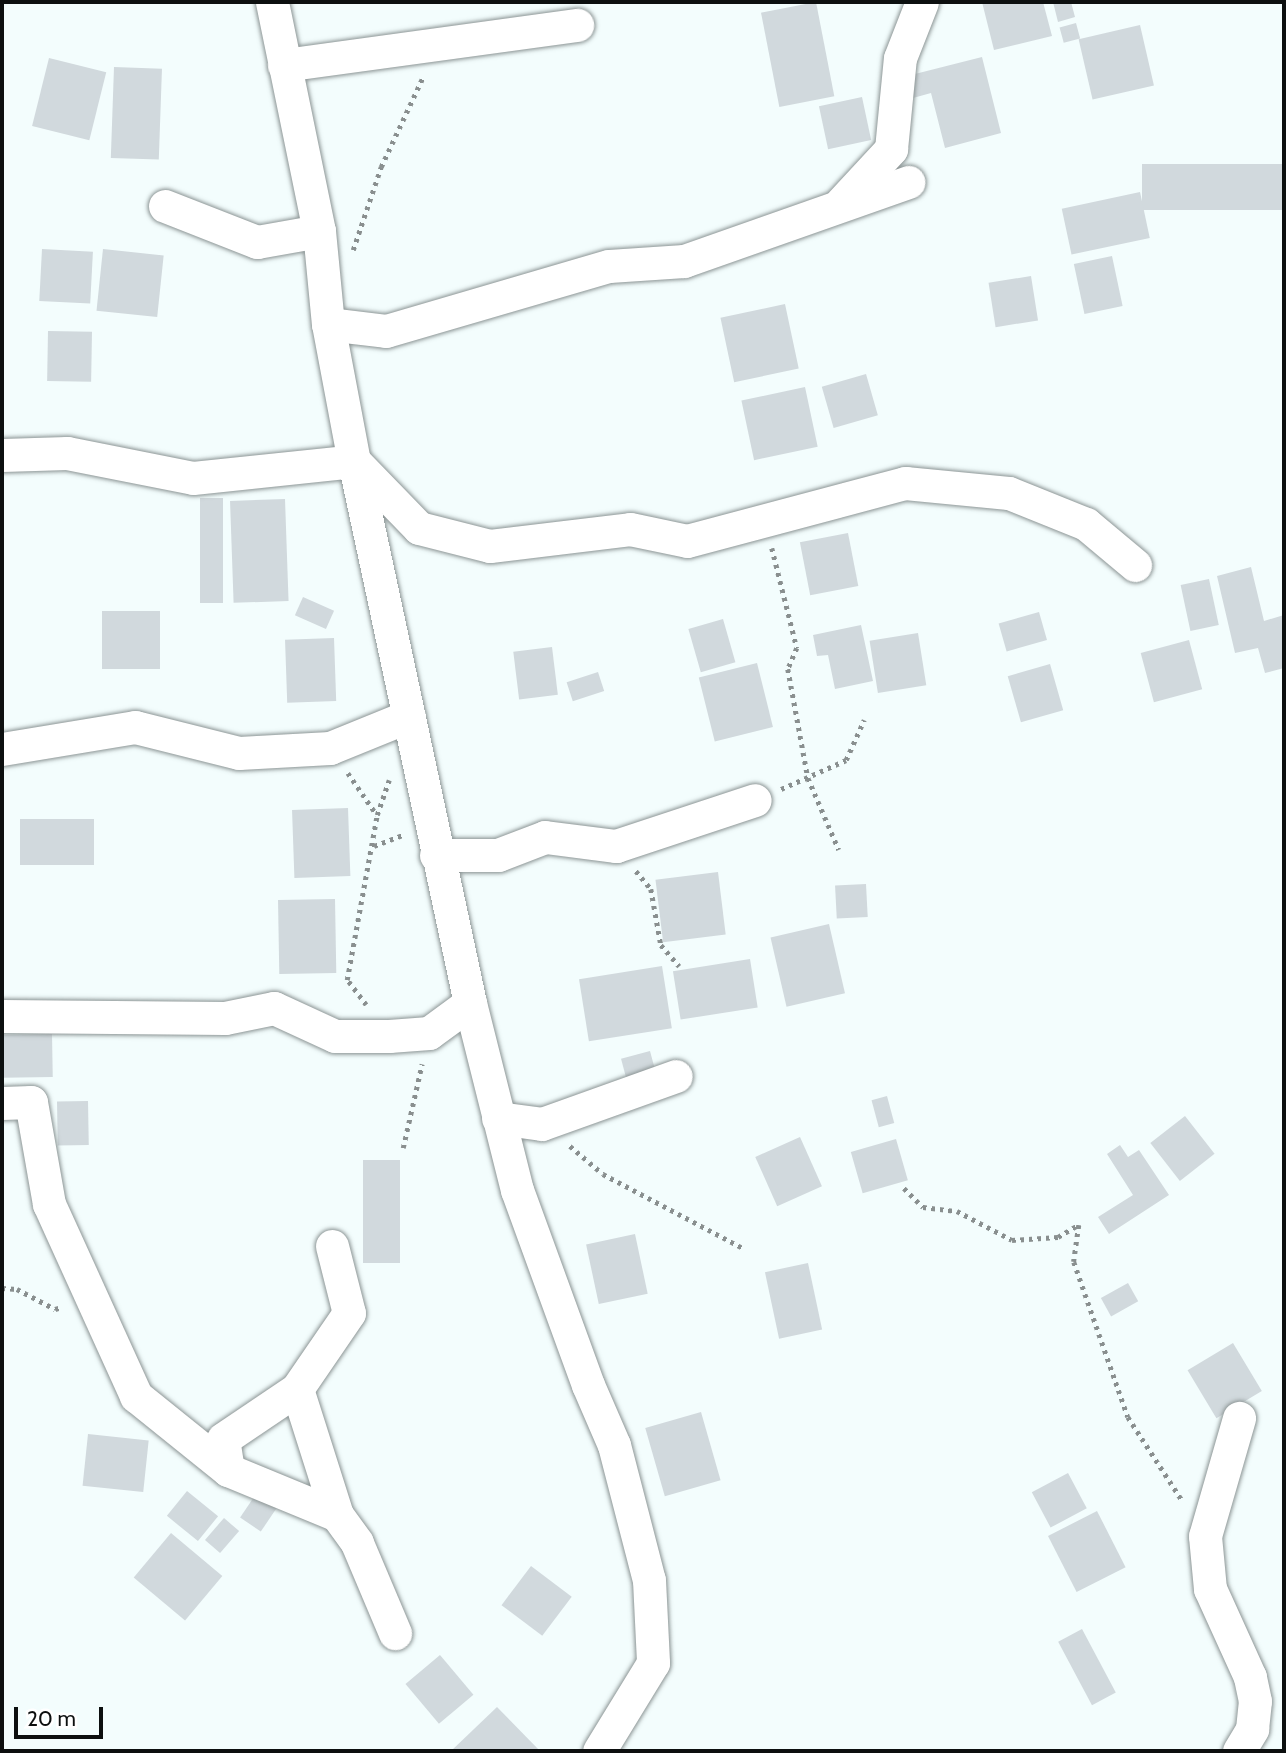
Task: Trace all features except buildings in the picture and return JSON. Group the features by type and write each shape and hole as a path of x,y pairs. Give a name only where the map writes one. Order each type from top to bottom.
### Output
{"street":[{"path":"272,2 319,231 328,324 354,461 436,855 470,1003 498,1118 537,1248 614,1445 649,1580 653,1663 599,1751"},
{"path":"838,206 891,149 901,58 922,2"},
{"path":"284,65 578,25"},
{"path":"328,324 386,331 609,266 684,261 908,183"},
{"path":"165,206 257,242 319,231"},
{"path":"2,455 68,453 193,478 354,461"},
{"path":"354,461 419,528 490,546 630,529 687,541 905,483 1009,493 1086,524 1135,565"},
{"path":"2,749 135,727 239,753 330,748 409,716"},
{"path":"436,855 498,855 545,836 616,846 755,800"},
{"path":"2,1016 225,1018 274,1008 335,1036 389,1036 429,1033 470,1003"},
{"path":"498,1118 542,1124 676,1076"},
{"path":"2,1103 31,1102 49,1204 136,1396 186,1437 225,1454 337,1515"},
{"path":"225,1454 297,1389 349,1313 332,1246"},
{"path":"297,1389 337,1515 357,1543 395,1633"},
{"path":"1239,1418 1205,1536 1210,1589 1250,1677 1255,1701 1252,1729 1239,1751"}],"path":[{"path":"350,259 381,167 438,45"},
{"path":"761,521 777,559 797,648 788,669 808,778 839,850"},
{"path":"755,800 846,760 864,720"},
{"path":"330,748 377,816"},
{"path":"393,766 377,816 347,980 420,1072"},
{"path":"616,846 651,889 661,945 679,966"},
{"path":"403,1148 429,1033"},
{"path":"542,1124 603,1174 743,1248"},
{"path":"904,1188 923,1207 957,1211 1012,1240 1058,1237 1079,1225 1074,1262 1128,1417 1205,1536"},
{"path":"2,1288 17,1289 55,1309 94,1302"}]}
